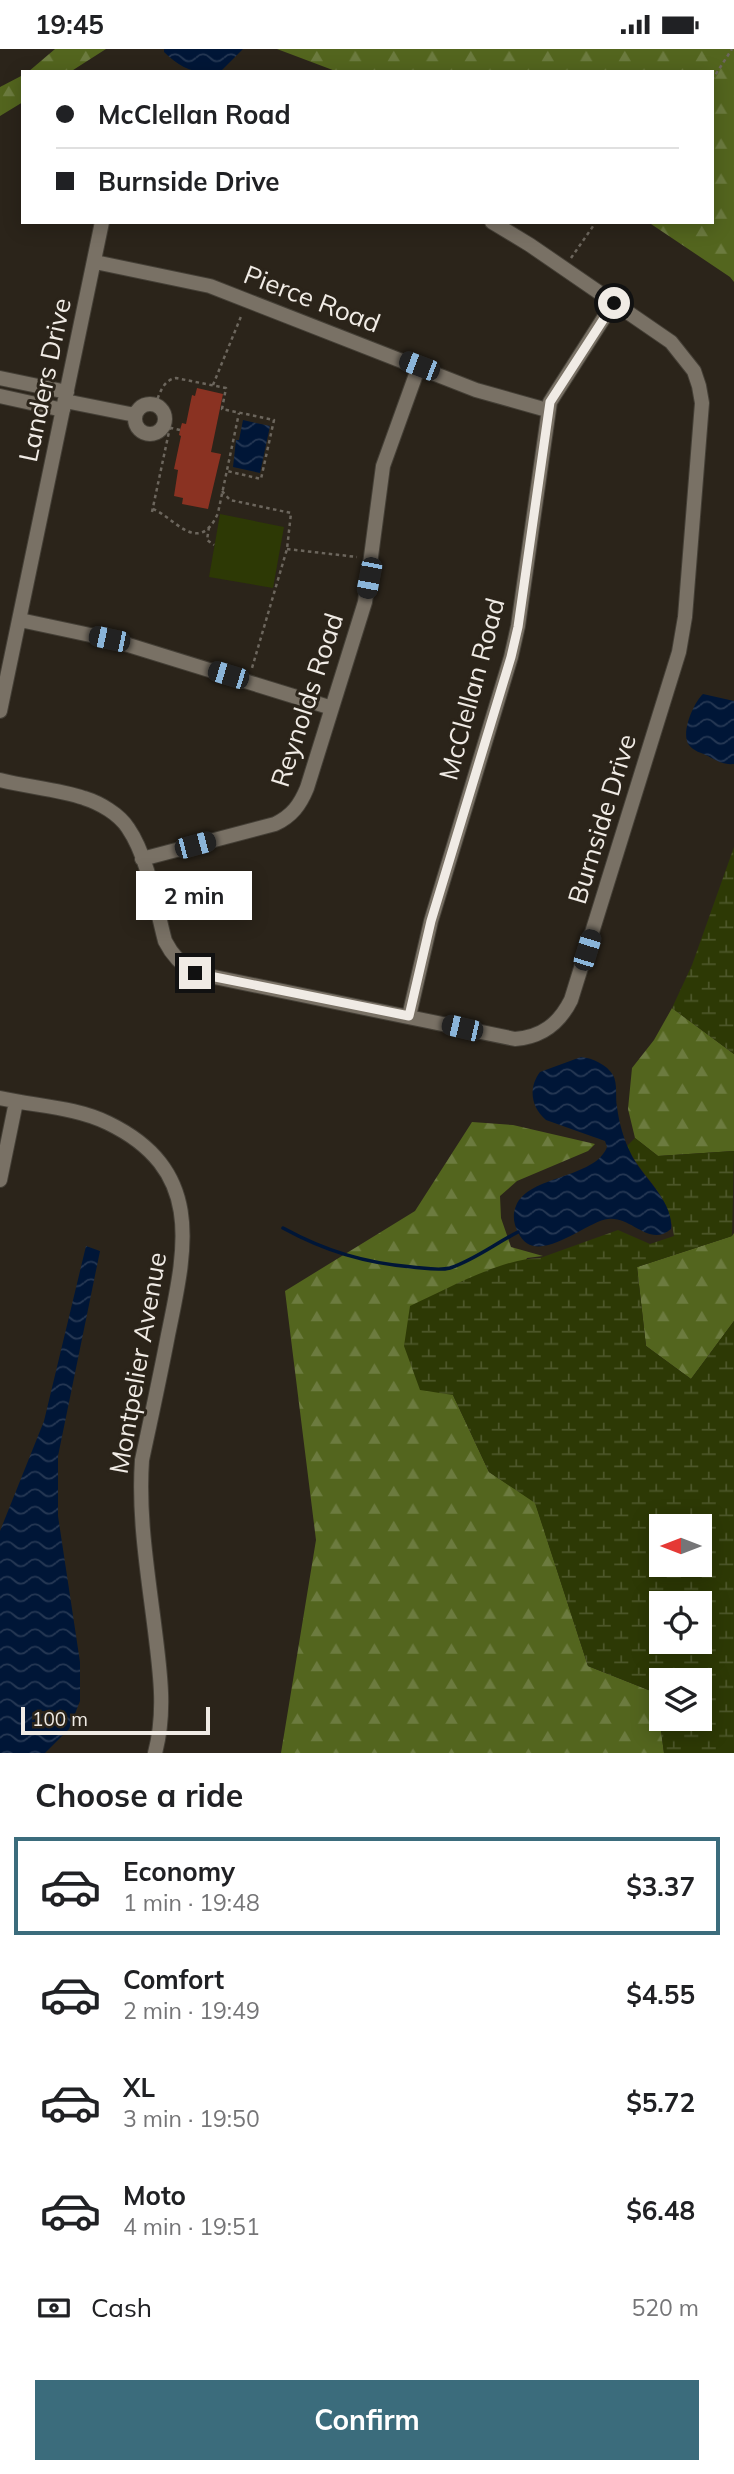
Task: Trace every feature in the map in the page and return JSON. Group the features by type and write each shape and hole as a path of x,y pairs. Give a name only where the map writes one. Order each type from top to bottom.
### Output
{"street":[{"name":"Landers Drive","path":"0,711 102,224"},
{"name":"Burnside Drive","path":"0,781 83,798 103,806 128,828 142,859 165,941 171,952 187,968 215,978 515,1039 531,1037 549,1030 562,1016 571,1000 676,666 685,617 701,428 701,394 694,371 679,349 495,224"},
{"name":"Pierce Road","path":"95,262 210,286 476,390 547,411"},
{"name":"McClellan Road","path":"409,1016 431,921 518,627 547,411 554,393 614,303"},
{"name":"Reynolds Road","path":"142,859 285,819 298,807 307,788 365,602 380,479 419,366"},
{"path":"0,378 65,401"},
{"path":"0,396 65,401 135,415"},
{"path":"155,405 163,412 167,427 146,433 136,424 135,415 141,407 155,405"},
{"path":"20,620 109,639 332,708"},
{"name":"Montpelier Avenue","path":"0,1098 83,1114 107,1122 140,1141 163,1166 178,1197 184,1235 181,1271 142,1460 140,1485 162,1694 162,1714 155,1753"},
{"path":"0,1180 16,1102"}],"path":[{"path":"714,77 732,49"},
{"path":"571,258 595,224"},
{"path":"213,385 247,300"},
{"path":"155,405 164,384 173,378 226,388 222,409 274,420 261,479 227,471"},
{"path":"214,545 207,540 209,527 219,506 239,413"},
{"path":"180,430 167,427 153,510 164,514 187,531 200,531 209,527"},
{"path":"222,491 231,500 291,513 287,549 248,682"},
{"path":"219,506 231,500"},
{"path":"231,500 232,507"},
{"path":"269,515 270,508"},
{"path":"287,549 371,559"}],"green space":[{"path":"55,49 106,49 73,70 30,70"},
{"path":"277,49 734,49 734,282 651,224 714,224 714,70 333,70"},
{"path":"21,76 21,103 0,116 0,87"},
{"path":"220,514 284,527 273,588 209,577"},
{"path":"734,847 734,1054 672,1008 692,965"},
{"path":"672,1008 734,1054 734,1151 658,1156 635,1138 628,1109 632,1068 654,1040"},
{"path":"472,1122 513,1125 595,1144 588,1151 517,1181 500,1196 501,1218 511,1247 543,1256 527,1258 453,1395 489,1472 535,1502 588,1666 649,1690 649,1731 661,1731 664,1753 281,1753 316,1540 285,1291 415,1211"},
{"path":"635,1138 658,1156 734,1151 732,1236 637,1267 646,1346 691,1379 734,1321 734,1753 664,1753 661,1731 712,1731 712,1668 649,1668 649,1690 588,1666 535,1503 489,1472 453,1395 420,1390 404,1346 410,1306 491,1269 525,1259 540,1258 618,1230 650,1244 674,1236 670,1217 658,1191 627,1146"},
{"path":"734,1233 734,1321 691,1379 646,1346 637,1267 732,1236"}],"water":[{"path":"164,49 243,49 222,70 190,70 164,52"},
{"path":"243,420 270,426 260,473 233,467 236,440 239,440"},
{"path":"703,694 734,701 734,764 721,762 689,745 686,733 689,718"},
{"path":"581,1057 599,1063 613,1075 619,1119 626,1143 636,1163 668,1209 671,1229 663,1234 655,1235 617,1219 608,1219 548,1245 536,1246 526,1242 517,1229 514,1213 523,1196 534,1188 589,1165 600,1157 607,1147 605,1141 546,1120 534,1103 534,1084 540,1072"},
{"path":"86,1246 100,1251 58,1456 58,1516 80,1662 80,1701 69,1729 45,1753 0,1753 0,1531 44,1421"}],"building":[{"path":"197,388 223,394 211,452 221,454 208,509 182,504 183,498 174,496 178,470 174,469 180,430 182,423 186,424 192,395 195,396"}],"waterway":[{"path":"283,1228 314,1243 362,1259 436,1269 459,1265 518,1232"}],"route":[{"path":"195,973 409,1016 431,921 503,688 518,627 547,411 554,393 614,303"}]}
